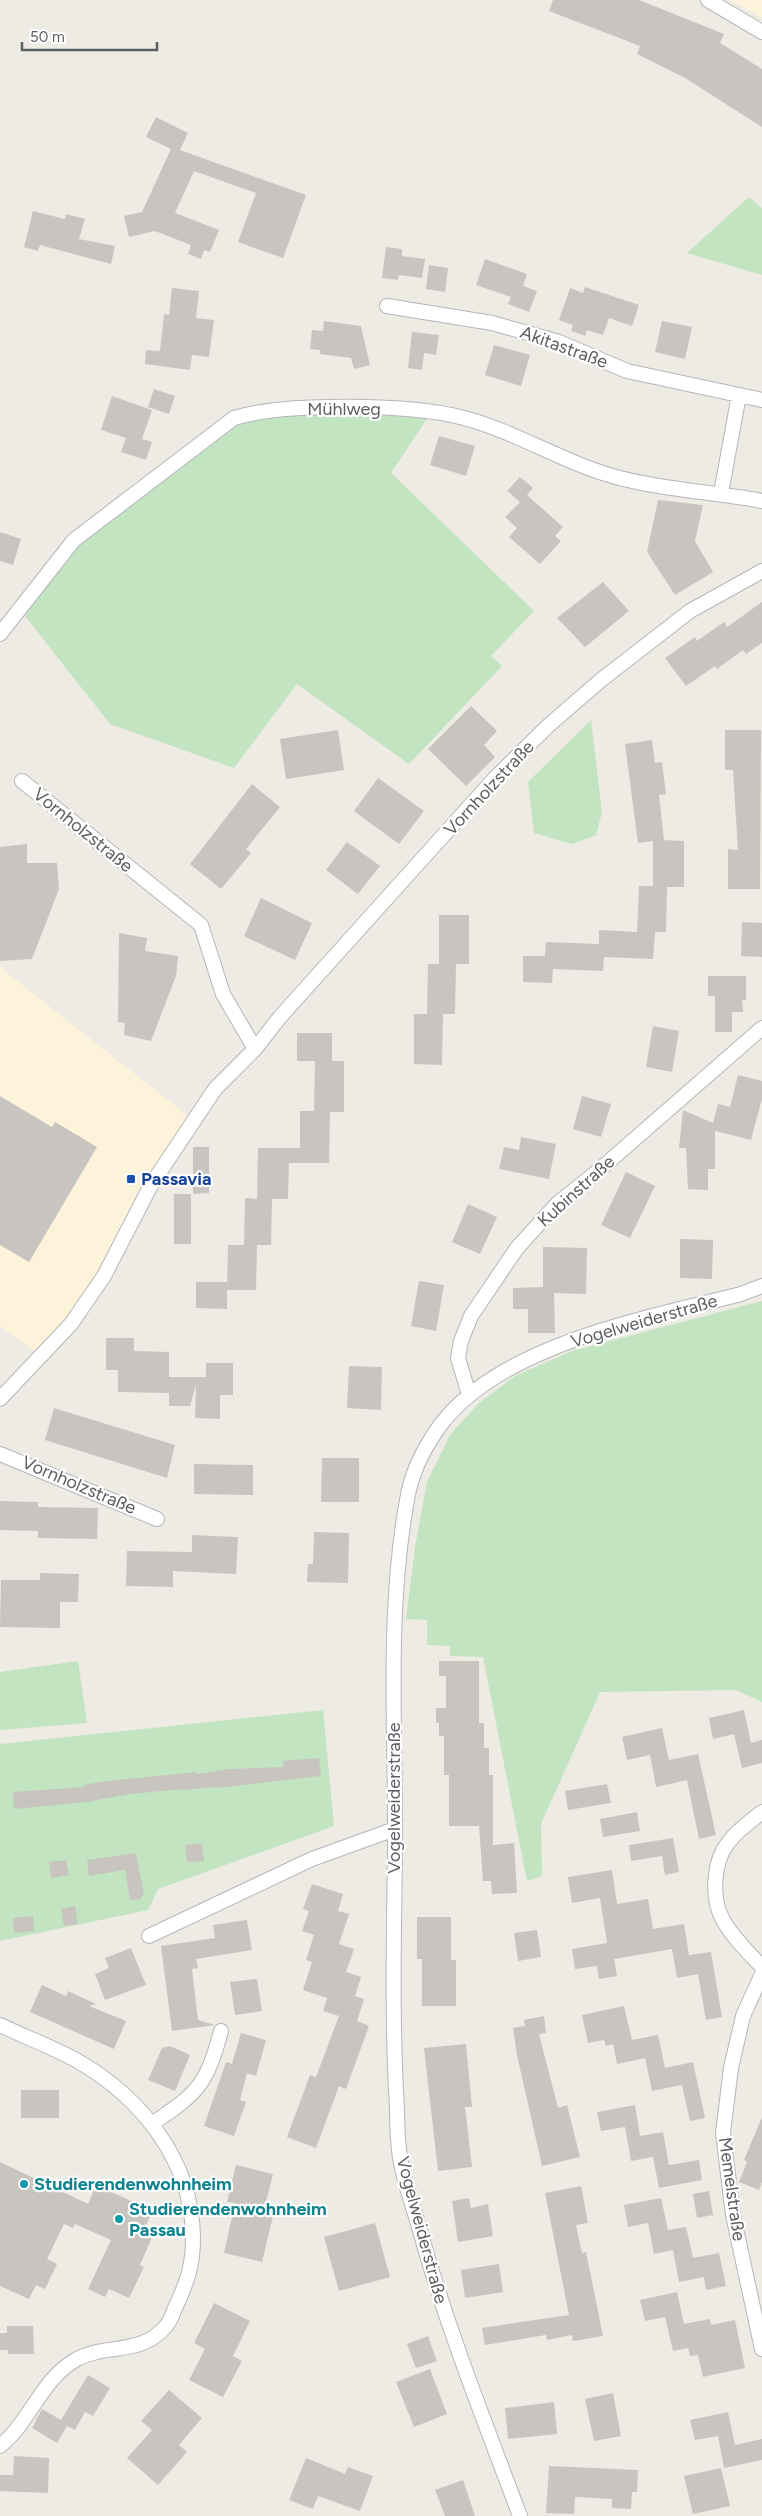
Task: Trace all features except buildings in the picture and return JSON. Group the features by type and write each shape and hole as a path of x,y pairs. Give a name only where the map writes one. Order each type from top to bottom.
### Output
{"street":[{"path":"708,0 762,32"},
{"name":"Akitastraße","path":"387,306 492,323 559,342 627,371 762,400"},
{"path":"721,493 739,395"},
{"name":"Mühlweg","path":"0,634 74,540 234,418 250,413 318,408 388,409 464,418 614,477 644,484 721,493 762,501"},
{"name":"Vornholzstraße","path":"0,1398 71,1324 104,1276 151,1184 215,1089 255,1049 280,1017 495,778 549,725 601,680 690,612 762,571"},
{"name":"Vornholzstraße","path":"22,781 201,925 223,994 255,1049"},
{"name":"Kubinstraße","path":"469,1395 458,1358 462,1342 472,1316 517,1248 558,1203 598,1171 762,1028"},
{"name":"Vogelweiderstraße","path":"520,2516 438,2296 400,2161 392,2024 395,1829 393,1642 396,1574 407,1495 421,1457 440,1426 469,1395 494,1378 548,1350 597,1331 741,1294 762,1286"},
{"name":"Vornholzstraße","path":"0,1454 157,1518"},
{"path":"762,1812 741,1828 726,1844 717,1870 716,1895 722,1918 736,1940 762,1967"},
{"path":"149,1936 312,1858 395,1829"},
{"name":"Memelstraße","path":"762,1974 743,2016 730,2068 723,2133 734,2215 762,2349"},
{"path":"0,2025 75,2060 113,2084 153,2123 176,2161 182,2176 187,2192 193,2229 193,2261 188,2280 167,2325 146,2344 100,2352 77,2359 61,2370 47,2384 23,2422 0,2446"},
{"path":"153,2123 184,2102 201,2085 212,2064 221,2031"}],"shaded area":[{"path":"729,0 762,0 762,18 737,4"},
{"path":"0,967 194,1121 79,1316 40,1355 0,1326"}],"green space":[{"path":"749,197 762,208 762,275 687,253"},
{"path":"432,411 391,473 534,611 491,656 502,666 409,764 297,684 234,768 110,724 21,611 73,543 149,481 255,412"},
{"path":"591,720 602,812 596,835 572,844 534,833 528,782"},
{"path":"762,1301 762,1702 736,1690 600,1692 541,1824 542,1876 527,1881 483,1657 450,1656 450,1646 427,1645 427,1620 406,1619 415,1547 427,1482 450,1435 479,1403 515,1376 572,1351"},
{"path":"78,1661 87,1723 0,1730 0,1672"},
{"path":"323,1710 334,1826 158,1889 148,1910 0,1941 0,1744"}],"place":[{"name":"Passavia","path":"131,1179"},
{"name":"Studierendenwohnheim","path":"24,2184"},
{"name":"Studierendenwohnheim Passau","path":"119,2219"}]}
